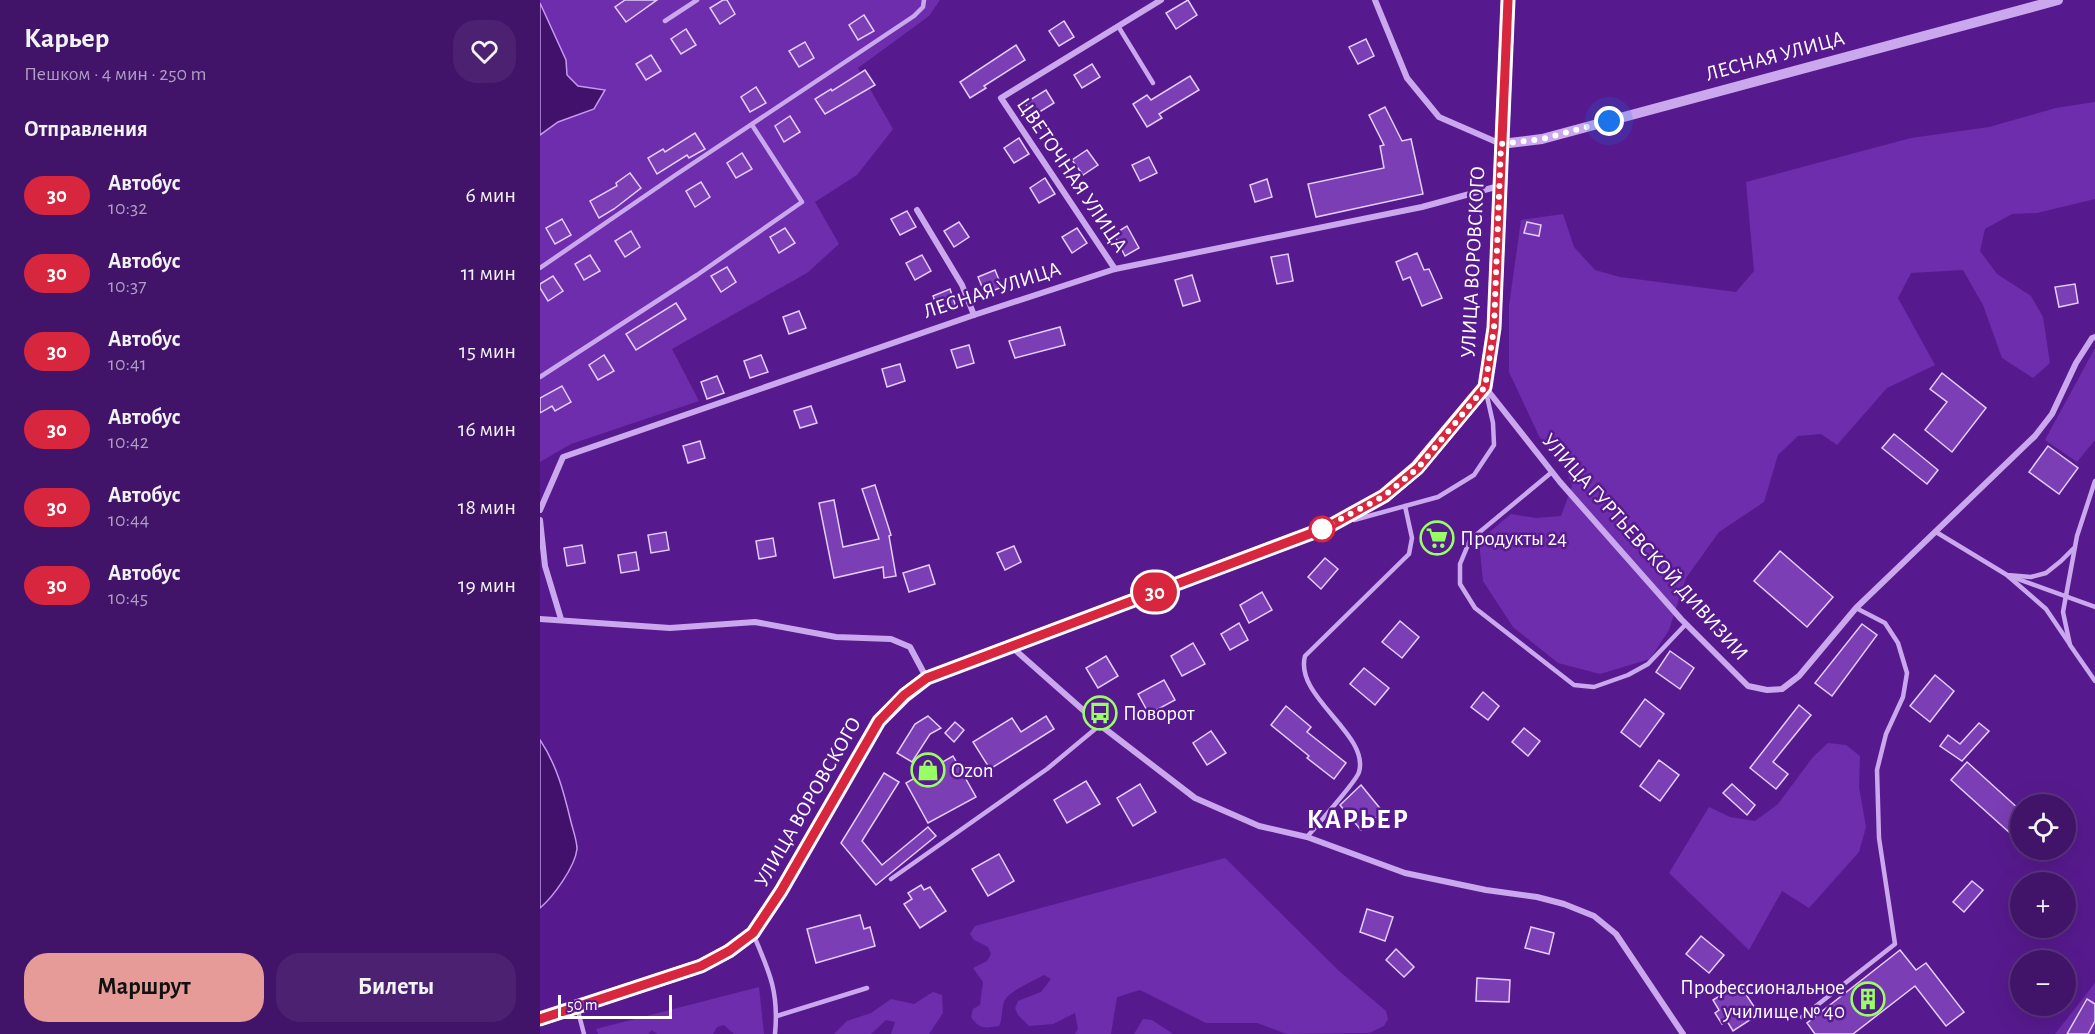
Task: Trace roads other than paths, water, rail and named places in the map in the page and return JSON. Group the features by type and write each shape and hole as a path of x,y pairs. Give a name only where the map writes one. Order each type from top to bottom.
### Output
{"main road":[{"name":"УЛИЦА ВОРОВСКОГО","path":"540,1019 701,966 729,951 753,933 781,891 879,721 904,695 927,678 1328,527 1384,496 1418,468 1485,387 1494,328 1508,0"}],"street":[{"path":"1118,26 1161,0"},
{"path":"1375,0 1407,78 1439,117 1501,144"},
{"name":"ЛЕСНАЯ УЛИЦА","path":"1501,144 1542,139 2058,0"},
{"name":"ЦВЕТОЧНАЯ УЛИЦА","path":"1115,269 1001,98 1118,26"},
{"name":"ЛЕСНАЯ УЛИЦА","path":"540,510 563,457 974,315 1115,269 1411,210 1500,186"},
{"path":"917,210 962,285 974,315"},
{"name":"УЛИЦА ГУРТЬЕВСКОЙ ДИВИЗИИ","path":"1485,387 1552,472 1686,624 1748,686 1767,690 1782,689 1799,676 1856,608 2024,447 2052,414 2076,363 2092,338 2095,337"},
{"path":"540,520 545,566 561,620"},
{"path":"540,619 670,628 755,622 836,637 891,639 910,647 927,678"},
{"path":"1010,646 1100,725 1195,798 1259,826 1307,837 1405,873 1486,890 1538,897 1594,916 1616,934 1683,1034"}],"lane":[{"path":"665,21 697,0"},
{"path":"540,268 914,16 923,7 924,0"},
{"path":"1118,26 1153,83"},
{"path":"540,377 697,275 802,202 752,124"},
{"path":"1328,527 1438,497 1474,475 1494,445 1485,387"},
{"path":"1552,472 1470,540 1460,564 1460,584 1475,608 1574,685 1594,687 1628,675 1648,664 1686,624"},
{"path":"2070,645 2063,612 2074,548 2095,481"},
{"path":"1307,837 1359,773 1360,756 1349,737 1309,685 1302,667 1305,656 1409,554 1412,538 1405,506"},
{"path":"1936,532 2007,575 2046,609 2095,681"},
{"path":"2007,575 2031,577 2046,573 2074,548"},
{"path":"2007,575 2095,607"},
{"path":"1802,1017 1895,944 1879,838 1877,770 1886,734 1903,697 1907,673 1898,643 1885,622 1856,608"},
{"path":"891,879 1047,769 1100,725"},
{"path":"753,933 773,979 777,1016 776,1034"},
{"path":"777,1016 867,988"},
{"path":"576,1007 584,1034"}],"place":[{"name":"Продукты 24","path":"1437,538"},
{"name":"Поворот","path":"1100,713"},
{"name":"Ozon","path":"928,770"},
{"name":"Профессиональное училище № 40","path":"1868,999"}],"district":[{"name":"КАРЬЕР","path":"1358,819"}]}
